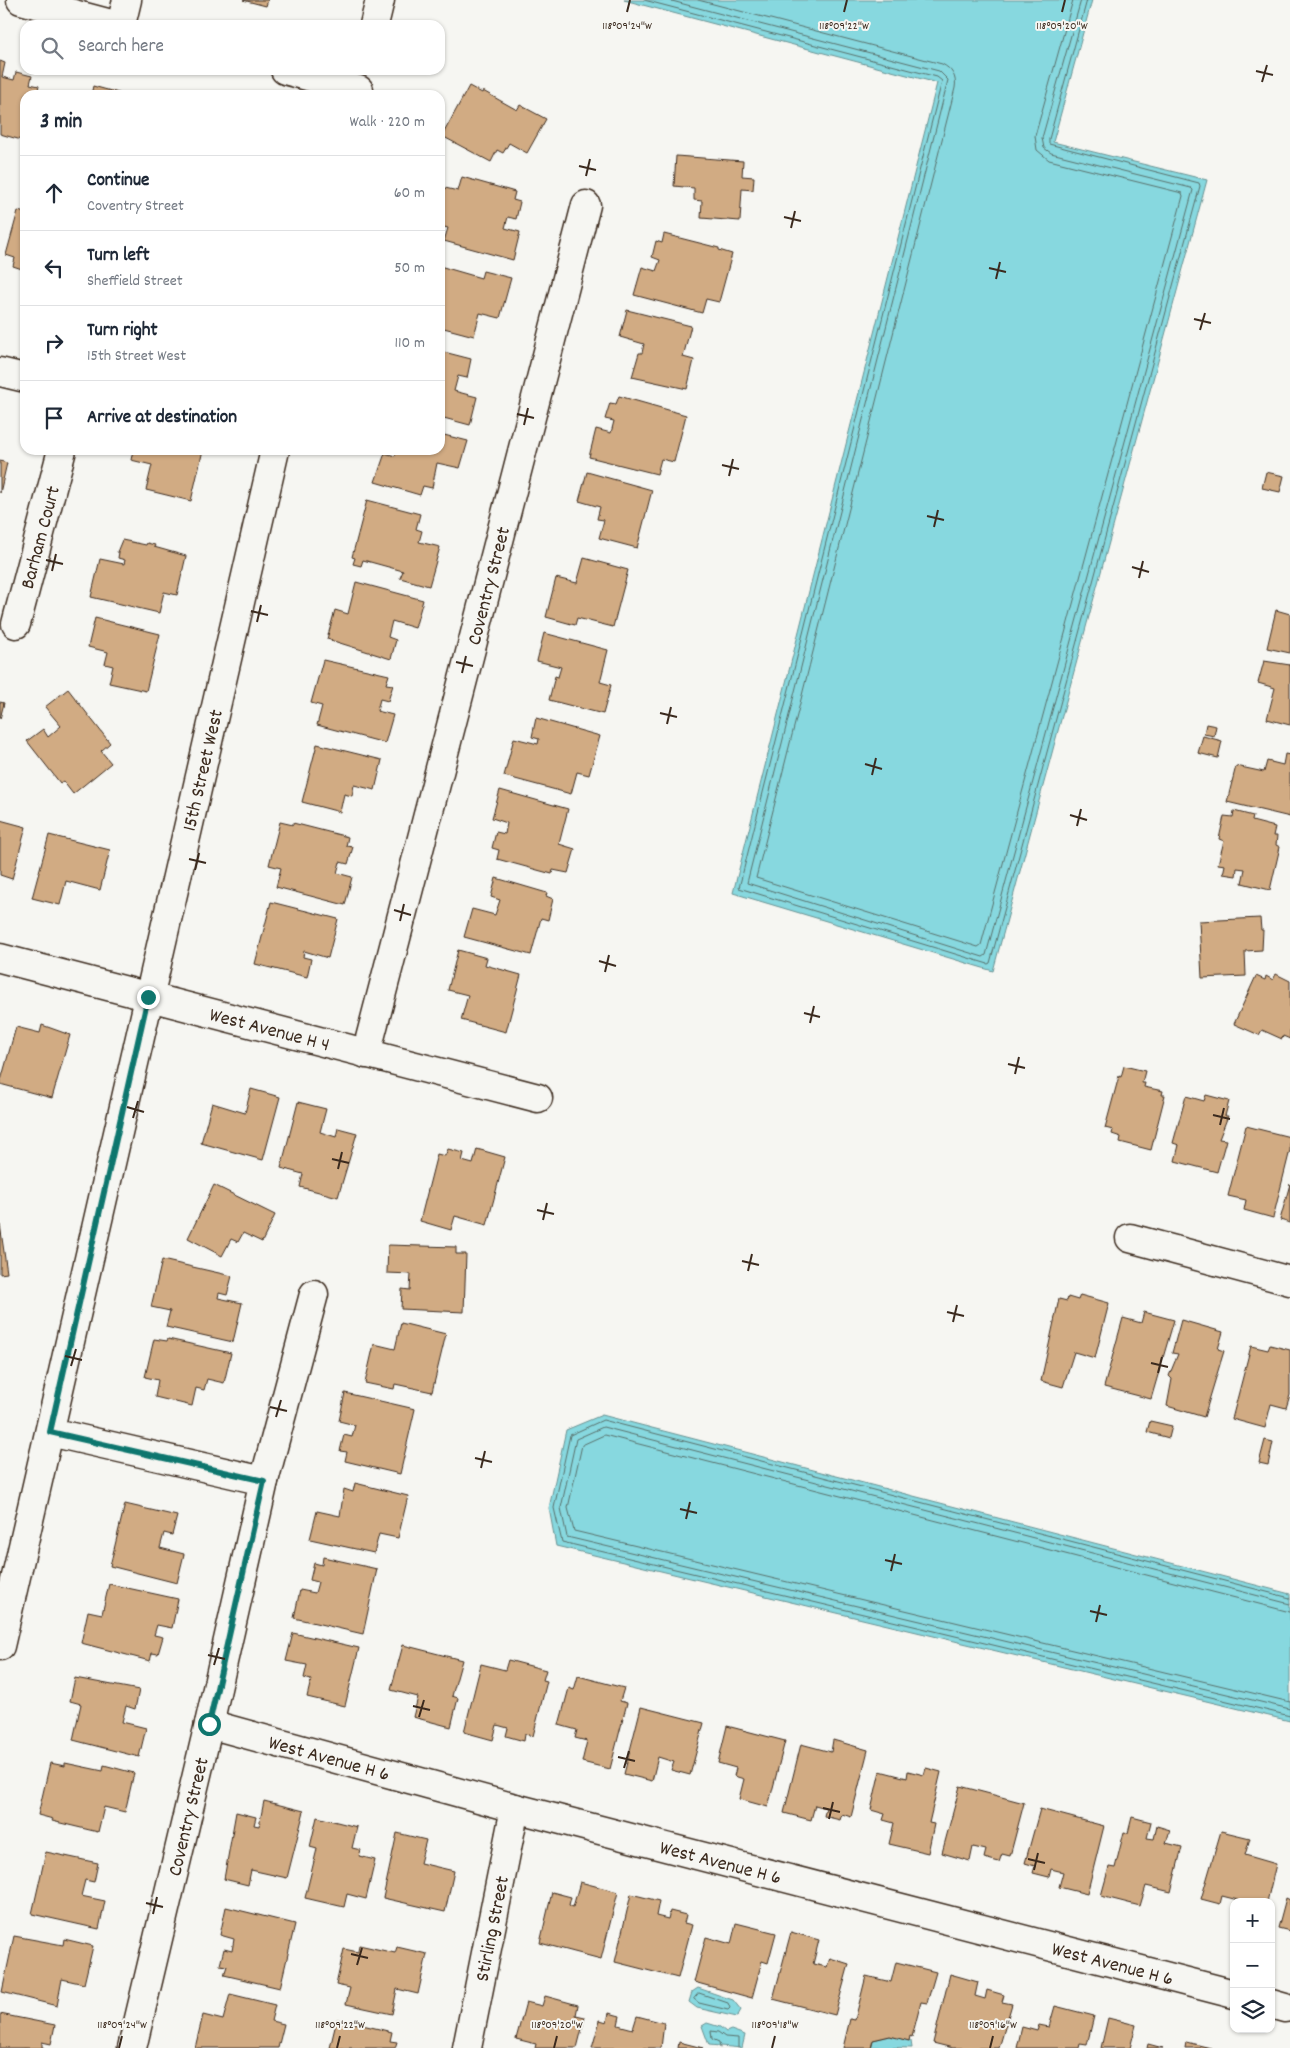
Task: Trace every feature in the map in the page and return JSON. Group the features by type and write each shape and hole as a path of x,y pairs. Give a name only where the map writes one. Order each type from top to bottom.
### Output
{"street":[{"path":"20,0 96,20"},
{"path":"122,20 127,0"},
{"path":"375,20 380,0"},
{"path":"310,75 360,85"},
{"name":"Coventry Street","path":"366,1054 586,205"},
{"path":"0,372 20,377"},
{"name":"Barham Court","path":"16,624 61,455"},
{"name":"15th Street West","path":"0,1646 274,455"},
{"name":"West Avenue H 4","path":"0,958 538,1098"},
{"path":"1130,1238 1290,1281"},
{"name":"Coventry Street","path":"132,2048 209,1724 264,1481 314,1294"},
{"path":"50,1432 264,1481"},
{"name":"West Avenue H 6","path":"209,1724 515,1808 1230,1993"},
{"name":"Stirling Street","path":"467,2048 515,1808"}],"water":[{"path":"624,0 1092,0 1053,142 1207,180 993,971 733,893 937,83"},
{"path":"602,1415 1290,1594 1290,1721 556,1546 549,1508 566,1430"},
{"path":"698,1988 733,2000 741,2010 737,2017 697,2008 689,2002 692,1992"},
{"path":"707,2023 720,2027 726,2032 731,2030 745,2035 742,2048 709,2045 702,2026"},
{"path":"890,2036 911,2041 912,2048 871,2047 873,2040"}],"building":[{"path":"243,0 268,0 266,6"},
{"path":"0,61 5,63 2,77 14,80 16,72 20,73 20,75 32,76 30,84 39,86 38,90 20,90 20,140 0,134"},
{"path":"93,86 108,90 92,90"},
{"path":"469,86 482,93 483,91 517,110 520,105 546,119 527,153 509,143 503,153 497,150 491,162 445,138 445,130"},
{"path":"676,156 743,161 742,176 754,177 753,190 742,189 740,221 701,218 702,201 694,200 694,188 674,186"},
{"path":"462,177 515,192 513,200 520,202 516,219 508,217 505,228 520,232 513,260 445,241 448,228 445,227 445,188 458,191"},
{"path":"18,211 20,212 20,268 13,266 15,258 6,255"},
{"path":"664,234 719,248 719,250 732,254 719,302 706,299 702,313 634,295 642,267 656,271 660,260 652,257 656,241 662,243"},
{"path":"445,268 481,278 483,271 511,278 500,318 480,313 474,336 445,328"},
{"path":"627,310 691,326 683,357 694,360 687,389 632,377 639,353 642,353 644,344 620,337"},
{"path":"445,352 471,359 467,378 458,376 454,391 477,397 470,425 445,418"},
{"path":"619,396 686,415 674,462 661,459 657,474 589,457 596,429 611,433 614,421 605,419 610,403 616,404"},
{"path":"445,435 468,441 460,468 437,463 432,488 423,486 420,495 375,482 384,455 445,455"},
{"path":"132,455 202,455 191,501 146,490 152,465 131,460"},
{"path":"0,461 7,463 0,493"},
{"path":"587,472 652,490 637,548 599,538 604,520 597,519 600,507 579,501"},
{"path":"1266,472 1284,476 1280,492 1262,488"},
{"path":"367,500 420,514 416,529 422,531 419,542 440,547 429,586 400,578 403,571 363,560 361,566 353,564 355,558 352,557"},
{"path":"122,540 155,545 154,547 186,556 177,595 164,592 159,613 91,597 100,559 124,564 125,560 118,558 119,552 117,552"},
{"path":"584,558 628,570 613,627 577,618 575,625 546,617 556,578 577,583"},
{"path":"356,582 423,600 415,628 392,621 388,637 396,640 391,659 327,639 335,610 348,614"},
{"path":"1276,610 1290,614 1290,653 1267,648"},
{"path":"95,618 160,634 146,691 109,683 113,666 105,664 108,652 88,647"},
{"path":"544,633 608,650 600,682 611,685 603,714 549,700 555,676 558,677 561,667 537,661"},
{"path":"323,660 389,675 386,684 393,685 388,701 380,699 377,711 393,715 385,743 317,725 322,706 311,703"},
{"path":"1264,661 1290,665 1290,725 1267,719 1275,688 1258,683"},
{"path":"68,689 110,743 101,751 111,763 73,794 63,781 60,783 27,741 43,729 48,737 61,726 45,707"},
{"path":"0,702 4,703 0,719"},
{"path":"536,718 600,736 589,775 577,772 571,794 504,776 514,738 538,744 539,739 532,737"},
{"path":"1206,724 1216,726 1214,736 1204,734"},
{"path":"1203,736 1222,741 1218,758 1198,753"},
{"path":"317,744 382,760 375,790 354,785 352,796 344,794 340,812 302,802"},
{"path":"1285,754 1290,755 1290,817 1227,802 1236,766 1264,772 1267,761 1283,765"},
{"path":"500,790 568,809 559,844 575,849 568,873 553,870 552,874 497,859 499,850 492,848 496,832 505,834 507,823 492,818"},
{"path":"1234,811 1253,816 1252,821 1275,827 1273,836 1277,836 1276,845 1280,847 1270,890 1242,883 1245,869 1237,868 1236,876 1223,874 1225,865 1218,864 1224,841 1219,839 1224,816 1233,817"},
{"path":"0,820 26,827 12,879 0,875"},
{"path":"280,822 293,825 293,823 348,837 346,846 353,847 348,864 340,862 337,873 352,877 345,905 276,887 281,868 269,865"},
{"path":"49,835 110,850 100,890 66,881 60,905 32,898"},
{"path":"496,878 547,893 546,896 553,899 548,920 541,918 531,955 464,937 472,909 495,915 500,900 491,897"},
{"path":"271,902 338,919 328,958 304,951 303,957 311,959 307,977 255,964"},
{"path":"1260,918 1261,930 1263,930 1262,950 1245,951 1246,976 1202,978 1199,921"},
{"path":"458,950 487,958 485,965 521,975 506,1032 461,1020 468,995 448,990"},
{"path":"1276,974 1290,981 1290,1039 1283,1036 1282,1039 1262,1030 1259,1035 1234,1024 1256,976 1265,980 1266,976 1273,980"},
{"path":"42,1025 70,1035 52,1098 0,1084 16,1027 40,1033"},
{"path":"1124,1066 1145,1071 1142,1083 1145,1083 1144,1087 1163,1091 1162,1095 1165,1095 1151,1150 1120,1142 1121,1137 1112,1134 1113,1130 1105,1128 1119,1076 1121,1077"},
{"path":"251,1089 280,1097 263,1160 201,1143 212,1103 245,1113"},
{"path":"1206,1095 1229,1101 1225,1116 1228,1116 1219,1139 1226,1140 1217,1172 1175,1161 1179,1145 1173,1143 1186,1096 1204,1101"},
{"path":"298,1102 326,1109 320,1132 336,1137 338,1128 357,1133 338,1197 300,1187 303,1174 281,1168"},
{"path":"1246,1126 1290,1137 1290,1150 1273,1218 1244,1210 1246,1200 1228,1196"},
{"path":"448,1149 464,1153 462,1161 473,1164 477,1149 505,1157 487,1225 455,1216 451,1230 420,1221 437,1154 445,1156"},
{"path":"1290,1184 1290,1223 1280,1220"},
{"path":"214,1185 275,1215 262,1242 243,1233 238,1242 231,1239 222,1256 188,1238"},
{"path":"0,1224 7,1273 0,1274"},
{"path":"388,1245 456,1247 456,1254 466,1254 464,1312 401,1309 402,1289 410,1290 411,1274 387,1273"},
{"path":"162,1260 232,1276 227,1295 219,1293 218,1298 242,1303 233,1342 166,1327 170,1311 151,1307"},
{"path":"1080,1295 1109,1303 1095,1358 1074,1352 1063,1387 1041,1381 1059,1299 1067,1301 1068,1297 1078,1300"},
{"path":"1144,1312 1174,1320 1151,1399 1104,1387 1123,1318 1141,1323"},
{"path":"1181,1320 1223,1332 1218,1349 1224,1351 1204,1417 1167,1406 1172,1379 1169,1376 1178,1354 1172,1353"},
{"path":"401,1323 446,1334 432,1392 395,1384 394,1389 365,1383 374,1344 395,1349"},
{"path":"154,1339 167,1341 168,1339 231,1353 224,1383 207,1379 204,1390 196,1388 192,1406 155,1397 158,1380 145,1377"},
{"path":"1270,1345 1290,1350 1290,1395 1286,1408 1271,1404 1265,1428 1232,1419 1251,1346 1268,1350"},
{"path":"345,1393 415,1409 400,1474 345,1461 347,1452 340,1451 344,1435 352,1437 355,1425 339,1421"},
{"path":"1150,1421 1172,1426 1169,1438 1147,1432"},
{"path":"1265,1440 1273,1442 1268,1465 1259,1463"},
{"path":"355,1483 408,1496 398,1538 379,1534 374,1553 310,1539 317,1511 340,1516 344,1489 353,1492"},
{"path":"125,1504 177,1516 172,1535 164,1533 160,1548 184,1554 177,1583 110,1566"},
{"path":"323,1557 377,1569 363,1634 294,1618 300,1590 315,1593 318,1582 310,1580 314,1563 322,1565"},
{"path":"109,1584 178,1599 172,1628 157,1625 154,1635 163,1637 158,1654 152,1653 150,1661 81,1643 88,1611 102,1614"},
{"path":"293,1633 359,1648 345,1706 307,1697 311,1680 304,1678 307,1665 286,1661"},
{"path":"403,1645 462,1660 452,1696 458,1698 451,1727 413,1717 418,1697 391,1690"},
{"path":"508,1660 546,1670 543,1680 547,1681 533,1736 525,1734 524,1741 506,1736 508,1728 497,1725 493,1740 464,1732 481,1664 505,1670"},
{"path":"578,1676 624,1688 620,1701 627,1703 610,1769 582,1762 587,1741 575,1738 577,1730 559,1725 569,1688 574,1690"},
{"path":"75,1678 139,1690 135,1709 126,1706 122,1722 146,1728 139,1757 73,1740 81,1704 70,1701"},
{"path":"641,1707 704,1723 690,1775 671,1770 674,1762 658,1757 652,1781 624,1774"},
{"path":"727,1726 785,1741 768,1807 739,1799 744,1779 734,1776 736,1768 718,1763"},
{"path":"833,1740 868,1750 851,1817 842,1814 840,1820 824,1816 826,1808 815,1805 811,1820 784,1813 801,1744 831,1752"},
{"path":"50,1763 65,1766 65,1763 103,1771 104,1765 134,1773 125,1812 104,1807 98,1832 52,1821 53,1819 38,1815"},
{"path":"926,1768 941,1772 929,1823 934,1824 928,1853 889,1844 894,1823 883,1820 885,1814 871,1810 880,1771 907,1778 908,1771 924,1775"},
{"path":"960,1786 1024,1803 1010,1856 1002,1854 999,1862 984,1858 986,1850 973,1847 970,1861 942,1853"},
{"path":"264,1801 304,1811 287,1878 251,1870 248,1885 224,1879 236,1812 256,1817 254,1825 259,1826"},
{"path":"1040,1809 1104,1826 1087,1894 1059,1887 1063,1872 1051,1869 1049,1877 1033,1873 1035,1866 1025,1863"},
{"path":"317,1817 357,1827 352,1848 361,1850 359,1856 375,1860 366,1899 347,1894 344,1907 305,1898 317,1849 310,1847"},
{"path":"1132,1817 1151,1822 1147,1838 1154,1839 1157,1826 1170,1830 1166,1843 1182,1847 1171,1892 1146,1886 1140,1906 1101,1896 1109,1867 1115,1868 1124,1832 1128,1833"},
{"path":"1221,1831 1250,1838 1245,1855 1276,1864 1268,1898 1230,1898 1222,1896 1220,1904 1201,1899"},
{"path":"397,1833 426,1840 420,1863 454,1871 445,1912 383,1898"},
{"path":"46,1852 98,1863 94,1882 85,1880 81,1896 105,1901 99,1929 32,1914"},
{"path":"580,1882 618,1892 601,1959 540,1943 552,1892 571,1897 569,1905 573,1907"},
{"path":"631,1894 659,1901 656,1916 668,1919 670,1911 686,1915 684,1923 692,1925 678,1978 615,1962"},
{"path":"1286,1898 1290,1900 1290,1931 1278,1928"},
{"path":"226,1907 295,1924 280,1988 224,1975 227,1966 220,1965 224,1949 232,1951 234,1939 220,1935"},
{"path":"736,1923 776,1933 768,1963 762,1961 752,1998 694,1982 706,1937 731,1944"},
{"path":"791,1932 819,1940 813,1964 827,1967 830,1958 849,1964 835,2015 773,1999"},
{"path":"14,1936 63,1945 64,1939 93,1946 84,1984 62,1979 57,2006 2,1992"},
{"path":"359,1945 395,1953 397,1947 427,1954 418,1994 397,1989 392,2014 346,2004 350,1988 336,1985 344,1949 358,1952"},
{"path":"896,1962 936,1972 927,2003 921,2002 912,2037 910,2036 909,2041 890,2036 873,2040 871,2048 843,2048 850,2019 855,2020 866,1976 891,1982"},
{"path":"950,1974 978,1982 975,1996 985,1999 987,1990 1004,1995 1002,2002 1012,2004 999,2048 953,2048 933,2043"},
{"path":"230,1994 275,2005 271,2021 284,2024 278,2048 195,2048 203,2015 223,2020"},
{"path":"545,1996 578,2005 576,2015 585,2017 577,2048 535,2048 536,2044 516,2039 526,2002 542,2006"},
{"path":"1055,2006 1094,2016 1087,2045 1080,2044 1079,2048 1017,2048 1022,2027 1037,2031 1039,2025 1049,2027"},
{"path":"609,2013 620,2016 618,2025 633,2029 637,2016 664,2023 661,2048 592,2048 600,2020 607,2022"},
{"path":"0,2014 55,2025 51,2044 42,2042 42,2047 44,2048 0,2048"},
{"path":"1108,2018 1136,2025 1130,2048 1101,2048"},
{"path":"337,2019 392,2032 390,2041 397,2042 395,2048 330,2048"},
{"path":"679,2042 703,2048 678,2048"},
{"path":"1186,2042 1211,2048 1185,2048"},
{"path":"1148,2044 1163,2048 1147,2048"}],"route":[{"path":"148,997 50,1432 264,1481 209,1724"}]}
